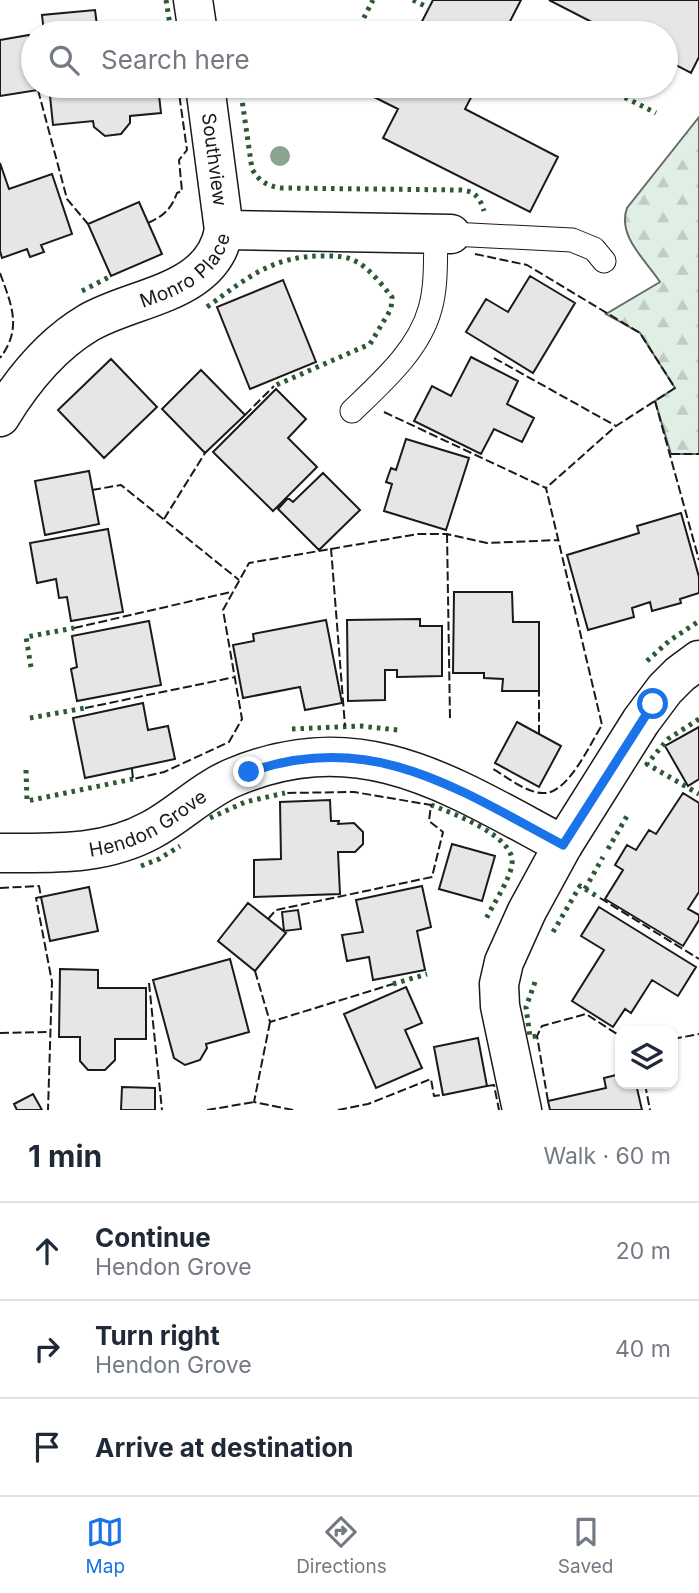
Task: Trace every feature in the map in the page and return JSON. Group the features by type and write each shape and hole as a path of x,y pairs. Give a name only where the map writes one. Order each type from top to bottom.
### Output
{"street":[{"path":"193,0 196,21"},
{"name":"Southview","path":"207,98 224,230"},
{"name":"Monro Place","path":"0,417 32,373 61,343 89,323 179,286 198,275 216,253 224,230 444,233"},
{"path":"522,1110 500,1006 499,984 515,934 563,845 653,704 680,674 699,660"},
{"name":"Hendon Grove","path":"0,853 79,852 120,844 156,827 199,796 232,779 282,763 337,758 377,761 426,775 563,845"}],"lane":[{"path":"352,411 393,370 423,327 430,308 444,233 572,240 594,249 604,261"}],"green space":[{"path":"699,117 699,454 671,454 655,401 675,388 640,333 606,314 660,282 629,238 625,218 627,208"}],"building":[{"path":"433,0 521,0 510,21 422,21"},
{"path":"549,0 699,0 699,57 691,73 678,66 678,21 590,21"},
{"path":"95,10 96,21 43,21 42,15"},
{"path":"21,36 21,93 0,96 0,40"},
{"path":"50,98 159,98 161,113 130,116 130,123 121,134 105,136 94,127 93,121 53,125"},
{"path":"376,98 471,98 465,109 558,157 530,212 383,138 398,109"},
{"path":"0,163 9,189 52,174 72,234 41,245 44,252 30,257 27,249 2,258"},
{"path":"139,202 162,254 111,276 88,224"},
{"path":"530,276 575,303 533,373 466,332 486,299 508,312"},
{"path":"283,280 316,362 250,389 217,307"},
{"path":"471,357 518,381 507,404 534,418 522,442 494,429 481,454 414,421 432,386 451,396"},
{"path":"111,359 157,407 104,458 58,410"},
{"path":"201,370 245,415 205,453 162,409"},
{"path":"276,389 306,419 288,438 317,467 273,511 213,452"},
{"path":"406,439 469,458 446,530 384,511 392,484 386,482 391,468 396,470"},
{"path":"89,471 99,524 45,535 35,481"},
{"path":"323,473 360,510 319,550 278,509 288,498 293,502"},
{"path":"681,513 699,577 699,593 680,599 681,603 652,611 650,602 632,608 634,617 588,630 567,555 639,533 637,526"},
{"path":"108,529 123,612 71,621 67,597 59,598 56,579 37,583 30,543"},
{"path":"454,592 512,592 513,622 539,622 539,691 502,691 503,679 484,678 484,673 453,673"},
{"path":"420,619 420,626 442,626 442,676 397,677 397,670 385,670 385,700 348,701 347,620"},
{"path":"326,620 342,703 305,710 300,687 243,698 233,645 254,641 253,634"},
{"path":"149,621 161,685 77,701 71,669 77,667 72,636"},
{"path":"143,703 148,730 168,726 175,759 85,778 73,718"},
{"path":"517,722 561,746 539,787 495,763"},
{"path":"699,727 699,779 688,786 665,746"},
{"path":"683,793 699,803 699,892 688,909 699,915 699,920 683,946 605,899 623,870 615,865 627,845 636,850 649,830 656,834"},
{"path":"330,800 331,821 339,821 338,824 354,823 363,832 363,844 355,852 338,852 340,894 254,897 254,860 281,859 280,802"},
{"path":"452,844 495,856 482,901 439,889"},
{"path":"422,886 431,927 417,931 425,970 373,980 369,957 347,961 342,935 363,932 356,900"},
{"path":"89,887 98,931 50,941 41,897"},
{"path":"248,903 286,933 255,971 218,941"},
{"path":"599,907 696,967 678,996 652,980 631,1013 625,1009 613,1027 572,1001 604,950 581,936"},
{"path":"298,910 301,929 284,931 282,912"},
{"path":"230,959 249,1032 206,1044 207,1048 200,1060 185,1065 174,1058 153,980"},
{"path":"60,969 98,970 98,988 146,988 146,1039 115,1039 115,1060 105,1070 88,1070 80,1061 80,1037 59,1037"},
{"path":"406,987 422,1023 405,1030 422,1068 376,1088 344,1014"},
{"path":"478,1038 487,1086 443,1095 434,1047"},
{"path":"615,1075 615,1089 637,1089 642,1110 550,1110 548,1101 606,1088 604,1078"},
{"path":"122,1087 155,1088 155,1110 121,1110"},
{"path":"33,1094 42,1110 17,1110 14,1104"}],"hedge":[{"path":"166,0 169,21"},
{"path":"362,21 373,0"},
{"path":"413,0 429,8"},
{"path":"242,98 252,169 268,184 281,188 461,190 476,196 484,211"},
{"path":"626,98 656,113"},
{"path":"207,307 262,270 290,259 307,257 337,256 353,260 371,273 392,297 391,309 370,344 274,386"},
{"path":"82,291 111,276"},
{"path":"647,661 669,641 699,621"},
{"path":"31,667 26,637 74,628"},
{"path":"30,718 85,708"},
{"path":"699,719 668,739 647,764 699,794"},
{"path":"292,729 360,726 398,730"},
{"path":"26,770 27,801 133,779"},
{"path":"210,818 245,802 285,793"},
{"path":"431,805 481,827 494,835 511,854 512,864 508,877 486,919"},
{"path":"608,849 627,816"},
{"path":"141,866 180,846"},
{"path":"585,889 603,857"},
{"path":"553,932 580,886 600,898"},
{"path":"393,984 427,974"},
{"path":"535,982 526,1007 530,1037 537,1036"}],"fence":[{"path":"40,98 67,199 88,224"},
{"path":"148,223 166,211 177,193 182,191 179,160 187,150 180,98"},
{"path":"475,254 527,265 640,333 675,388 616,426 546,488"},
{"path":"0,273 13,316 11,336 0,358"},
{"path":"494,358 616,426"},
{"path":"245,415 274,386"},
{"path":"655,401 699,560"},
{"path":"384,412 546,488 602,725 569,778 551,792 529,790 493,769"},
{"path":"164,519 205,453"},
{"path":"671,454 699,454"},
{"path":"92,490 121,485 239,580"},
{"path":"132,769 133,779 164,772 229,742 242,719 223,610 249,563 418,534 447,534 487,543 559,540"},
{"path":"447,534 450,718"},
{"path":"331,548 345,726"},
{"path":"74,628 231,592"},
{"path":"85,708 235,677"},
{"path":"539,691 539,734"},
{"path":"268,919 276,910 432,877 443,832 429,821 431,805 354,792 285,793"},
{"path":"0,888 39,886 41,897 36,898 52,982 48,1110"},
{"path":"600,898 699,959"},
{"path":"255,971 270,1022 393,984"},
{"path":"149,983 162,1110"},
{"path":"548,1101 537,1036 542,1026 586,1014 615,1033"},
{"path":"270,1022 254,1102 293,1110"},
{"path":"0,1033 50,1032"},
{"path":"678,1038 699,1034"},
{"path":"338,1110 368,1104 431,1079 434,1096 443,1095"},
{"path":"487,1086 494,1085 499,1110"},
{"path":"646,1089 650,1110"},
{"path":"207,1110 254,1102"}],"route":[{"path":"249,772 302,760 354,758 377,761 412,770 452,786 563,845 653,704"}]}
